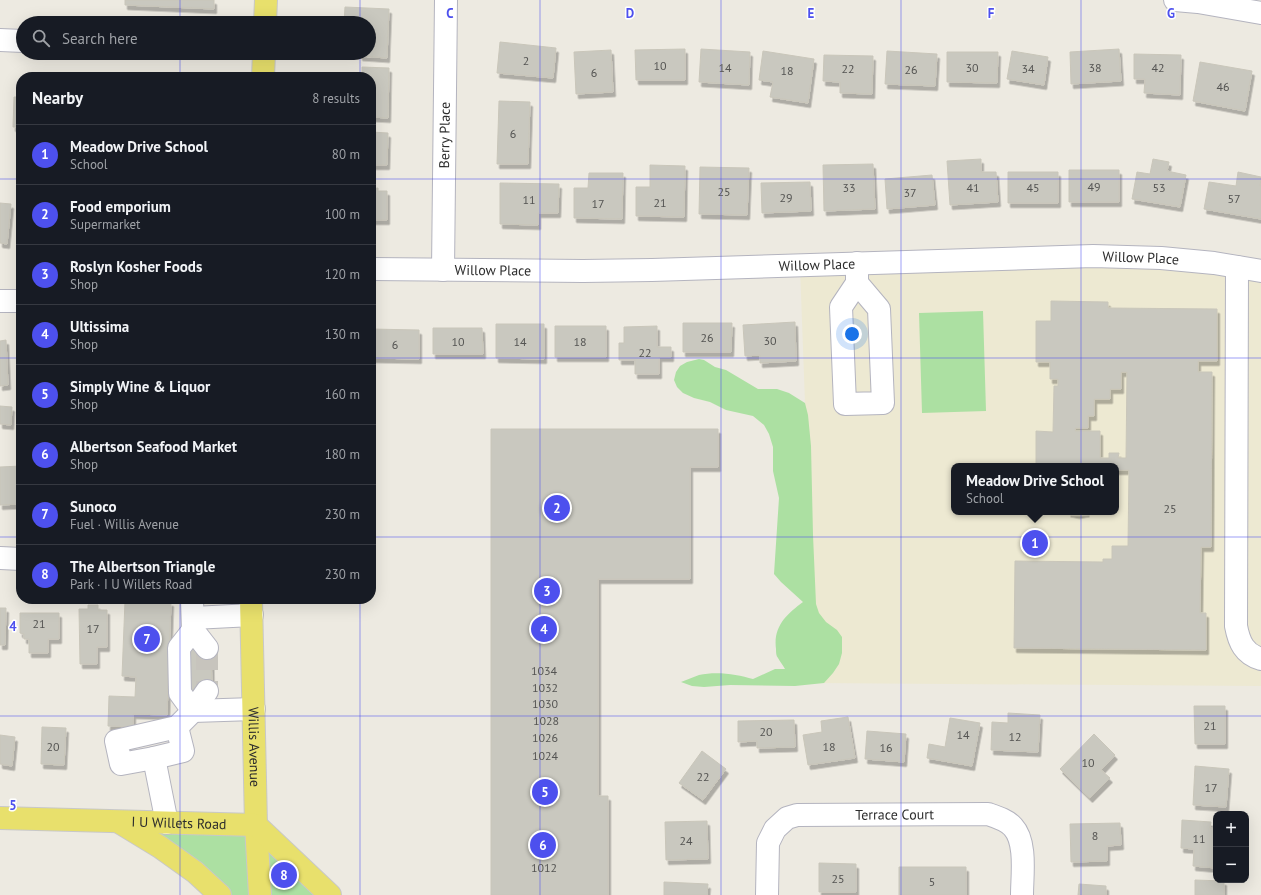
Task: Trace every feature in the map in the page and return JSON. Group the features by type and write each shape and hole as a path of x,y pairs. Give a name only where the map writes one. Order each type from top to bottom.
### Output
{"main road":[{"path":"265,16 266,0"},
{"path":"263,72 264,60"},
{"name":"Willis Avenue","path":"252,607 256,826 260,895"},
{"name":"I U Willets Road","path":"0,818 256,826"},
{"path":"118,821 160,847 195,872 220,895"},
{"path":"256,826 330,895"}],"street":[{"name":"Berry Place","path":"444,270 446,0"},
{"path":"1175,0 1198,2 1261,14"},
{"path":"0,40 16,41"},
{"name":"Willow Place","path":"376,269 857,273 1093,256 1161,258 1214,263 1261,271"},
{"path":"1237,267 1236,626 1238,636 1244,649 1253,657 1261,659"},
{"path":"857,273 879,309 883,403 845,404 841,307 857,273"},
{"path":"0,301 16,301"},
{"path":"0,558 16,559"},
{"path":"193,615 252,607"},
{"path":"193,615 207,648"},
{"path":"193,615 179,648 180,693 193,711"},
{"path":"177,727 183,751 121,764 116,741 177,727 193,711 207,691"},
{"path":"193,711 254,709"},
{"path":"154,758 167,823"},
{"name":"Terrace Court","path":"767,895 768,842 775,829 787,818 797,815 988,814 1002,819 1014,827 1021,841 1022,895"}],"shaded area":[{"path":"1093,256 1261,271 1261,686 812,683 800,267"}],"green space":[{"path":"983,311 986,411 922,413 919,313"},
{"path":"699,359 704,360 715,367 726,370 758,389 777,389 789,393 805,403 808,415 811,446 816,604 819,613 826,622 837,630 842,637 842,653 839,664 824,683 795,686 730,685 704,687 692,686 681,682 699,675 712,673 733,674 753,679 775,669 785,669 776,655 777,634 782,621 803,602 774,574 779,498 773,471 773,447 769,434 764,425 753,416 726,410 710,402 694,398 683,393 677,387 674,380 676,372 680,366 687,362"},
{"path":"118,821 256,825 329,895 220,895"}],"building":[{"path":"125,0 214,0 214,9 125,5"},
{"path":"345,7 389,9 387,58 376,57 376,16 344,16"},
{"path":"500,42 556,48 553,78 497,73"},
{"path":"685,49 685,80 636,80 635,50"},
{"path":"701,49 750,52 749,85 699,82"},
{"path":"1119,49 1121,81 1071,84 1070,52"},
{"path":"611,50 613,92 576,94 574,52"},
{"path":"763,51 814,59 808,103 770,97 773,82 759,80"},
{"path":"887,51 937,54 935,86 885,84"},
{"path":"1012,51 1048,57 1044,85 1007,79"},
{"path":"947,52 998,52 997,83 947,82"},
{"path":"1134,54 1181,55 1180,95 1144,93 1145,79 1134,79"},
{"path":"824,55 873,56 872,94 840,93 840,82 823,81"},
{"path":"1200,62 1252,71 1245,111 1193,101"},
{"path":"362,67 389,68 388,118 376,117 376,72 362,72"},
{"path":"14,97 16,97 16,127 13,127"},
{"path":"499,101 530,102 528,164 497,164"},
{"path":"376,132 388,133 387,165 376,165"},
{"path":"981,159 981,172 996,172 998,202 950,205 947,161"},
{"path":"1153,159 1169,162 1167,171 1186,175 1180,207 1132,199 1137,172 1150,174"},
{"path":"873,164 875,209 824,211 823,165"},
{"path":"650,165 685,166 684,217 636,216 636,187 650,187"},
{"path":"700,167 749,168 747,215 699,214"},
{"path":"1069,170 1119,170 1119,202 1069,202"},
{"path":"1008,172 1058,172 1058,203 1008,203"},
{"path":"1238,172 1261,177 1261,219 1204,209 1209,182 1236,186"},
{"path":"589,173 623,173 622,219 574,218 574,188 588,188"},
{"path":"932,175 935,205 887,209 885,179"},
{"path":"810,182 811,211 762,213 761,183"},
{"path":"500,183 559,184 558,213 538,213 538,225 500,224"},
{"path":"376,188 378,188 378,191 387,191 387,220 376,220"},
{"path":"0,203 11,204 7,244 0,243"},
{"path":"1051,301 1108,302 1108,308 1217,309 1217,361 1198,361 1198,372 1212,372 1211,547 1201,547 1200,613 1206,613 1206,650 1014,648 1015,561 1103,562 1103,559 1112,559 1112,546 1128,546 1129,470 1119,470 1119,463 1036,463 1036,431 1053,432 1054,386 1058,386 1058,379 1050,379 1050,362 1036,362 1036,321 1051,321","holes":["1121,372 1127,372 1126,458 1118,458 1119,453 1109,453 1109,458 1100,458 1100,431 1075,431 1075,428 1088,428 1088,416 1094,416 1094,399 1110,399 1110,389 1121,389"]},
{"path":"795,322 796,361 760,363 760,355 745,356 743,325"},
{"path":"683,323 732,323 731,352 683,352"},
{"path":"496,324 544,324 544,359 496,358"},
{"path":"555,326 606,326 606,357 555,357"},
{"path":"657,326 657,347 671,347 671,357 659,357 659,374 635,374 635,360 619,360 619,343 624,343 624,327"},
{"path":"433,328 482,328 483,354 433,354"},
{"path":"376,329 419,330 419,359 376,358"},
{"path":"6,340 8,385 0,386 0,341"},
{"path":"0,406 12,407 11,425 0,424"},
{"path":"491,429 718,429 718,467 690,467 690,579 598,579 598,796 608,796 608,895 491,895"},
{"path":"16,466 16,504 0,505 0,467"},
{"path":"125,604 171,604 167,715 133,714 133,727 108,726 109,696 135,697 136,677 122,676"},
{"path":"88,605 98,605 98,610 107,610 107,647 97,647 97,664 80,664 79,609 88,609"},
{"path":"0,608 6,608 5,645 0,645"},
{"path":"20,613 59,613 59,639 48,639 48,653 29,653 29,639 24,639 24,634 20,633"},
{"path":"211,647 212,691 187,692 185,648"},
{"path":"1194,706 1225,706 1225,744 1195,744"},
{"path":"1008,713 1040,715 1038,752 991,750 992,722 1008,723"},
{"path":"848,717 855,758 808,765 803,735 822,732 821,721"},
{"path":"950,718 980,723 972,766 927,758 929,744 945,747"},
{"path":"794,720 795,747 757,748 757,741 738,742 738,721"},
{"path":"42,727 66,728 64,765 41,764"},
{"path":"867,731 906,734 904,762 865,759"},
{"path":"1094,734 1115,755 1101,770 1110,778 1090,798 1060,769"},
{"path":"0,735 15,737 12,766 0,764"},
{"path":"702,751 726,769 703,800 679,783"},
{"path":"1195,766 1229,769 1226,807 1193,805"},
{"path":"1182,820 1211,822 1210,828 1213,828 1213,868 1193,866 1194,849 1181,848"},
{"path":"707,821 708,859 666,860 665,822"},
{"path":"1120,823 1121,845 1107,846 1107,861 1071,862 1070,824"},
{"path":"819,863 856,864 856,892 819,892"},
{"path":"899,867 966,867 966,895 899,895"},
{"path":"1195,880 1213,881 1213,883 1224,883 1224,895 1195,895"},
{"path":"664,882 708,884 707,895 664,895"},
{"path":"1079,884 1106,886 1106,895 1078,895"}],"tunnel":[{"path":"207,648 207,691"}],"place":[{"name":"Food emporium","path":"557,508"},
{"name":"Meadow Drive School","path":"1035,543"},
{"name":"Roslyn Kosher Foods","path":"547,591"},
{"name":"Ultissima","path":"544,629"},
{"name":"Sunoco","path":"147,639"},
{"name":"Simply Wine & Liquor","path":"545,792"},
{"name":"Albertson Seafood Market","path":"543,845"},
{"name":"The Albertson Triangle","path":"284,875"}]}
